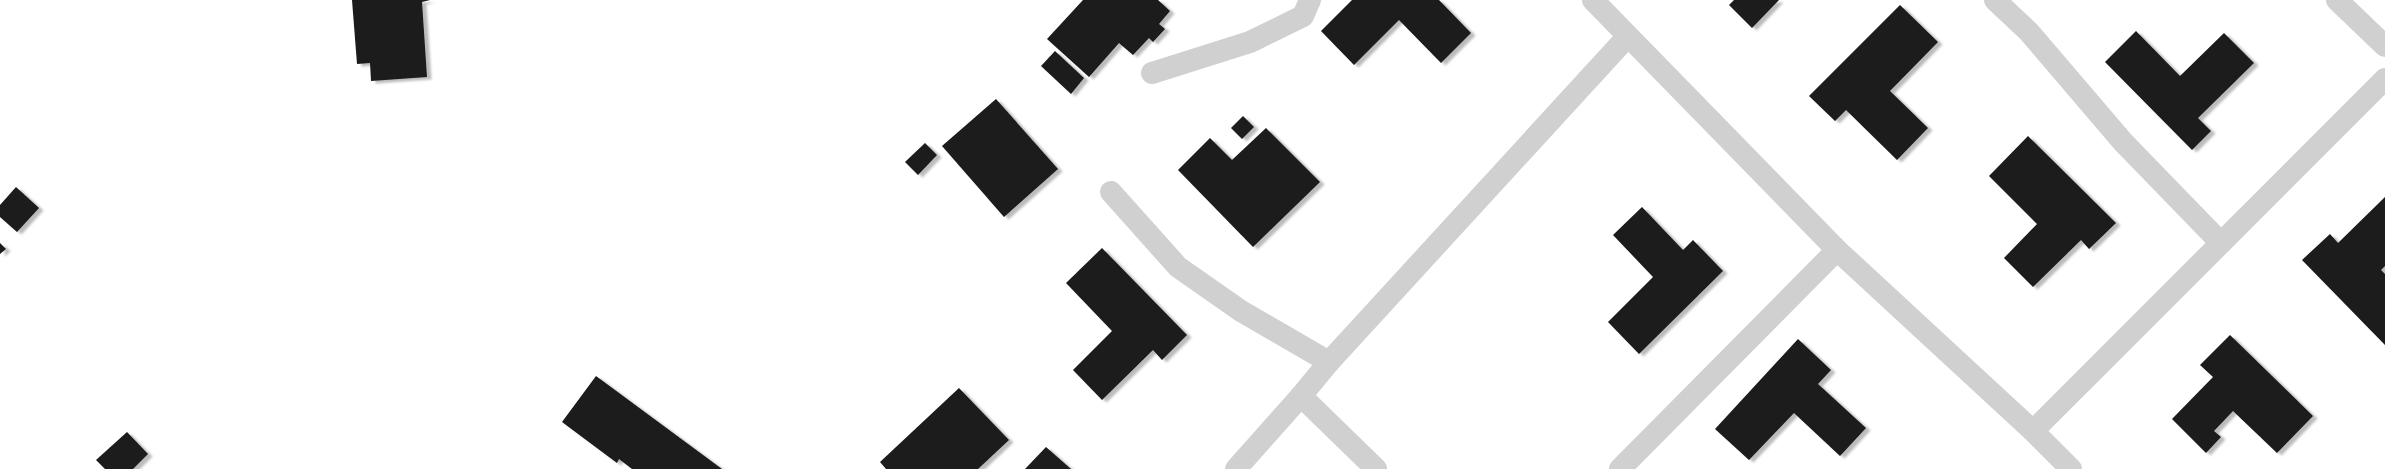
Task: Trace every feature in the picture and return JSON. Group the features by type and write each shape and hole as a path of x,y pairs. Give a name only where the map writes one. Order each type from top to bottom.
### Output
{"street":[{"path":"1152,74 1250,42 1303,16 1310,0"},
{"path":"1593,0 1837,250 2033,431 2071,469"},
{"path":"1995,0 2029,32 2123,142 2221,243"},
{"path":"2337,0 2385,46"},
{"path":"1236,469 1329,362 1628,36"},
{"path":"2033,431 2385,79"},
{"path":"1111,192 1178,267 1241,311 1329,362"},
{"path":"1620,469 1837,250"},
{"path":"1301,396 1376,469"}],"building":[{"path":"352,0 430,0 422,2 427,77 371,81 370,63 357,64"},
{"path":"1083,0 1158,0 1170,11 1159,24 1165,29 1153,42 1149,38 1133,55 1119,43 1089,77 1047,39"},
{"path":"1352,0 1439,0 1471,33 1441,63 1399,20 1354,65 1321,31"},
{"path":"1734,0 1779,0 1752,28 1729,5"},
{"path":"1900,5 1938,42 1890,91 1928,128 1897,160 1846,110 1835,121 1809,96"},
{"path":"2136,31 2180,76 2224,33 2254,63 2198,118 2211,131 2192,150 2105,62"},
{"path":"1055,51 1084,78 1071,94 1041,66"},
{"path":"996,99 1058,169 1004,217 942,146"},
{"path":"1243,116 1254,127 1242,139 1231,128"},
{"path":"1266,128 1320,182 1253,247 1178,170 1210,138 1232,160"},
{"path":"2028,136 2116,223 2089,249 2081,240 2033,287 2004,258 2037,224 1989,176"},
{"path":"925,143 937,155 918,175 905,162"},
{"path":"16,187 39,208 17,232 0,217 0,205"},
{"path":"2385,197 2385,266 2381,270 2385,274 2385,345 2302,260 2330,234 2338,243"},
{"path":"1642,207 1683,250 1693,240 1723,271 1639,354 1608,322 1653,277 1613,235"},
{"path":"0,243 6,249 0,254"},
{"path":"1102,248 1187,335 1162,360 1153,350 1102,400 1073,370 1112,331 1066,283"},
{"path":"2230,335 2313,416 2277,453 2233,411 2214,431 2221,437 2206,453 2172,419 2213,377 2200,365"},
{"path":"1798,339 1831,370 1818,384 1866,428 1840,456 1794,413 1749,460 1715,429"},
{"path":"596,376 722,469 632,469 619,459 617,463 562,422"},
{"path":"959,388 1009,440 978,469 886,469 880,462"},
{"path":"127,432 148,454 133,469 105,469 96,460"},
{"path":"1046,447 1071,469 1025,469"}]}
